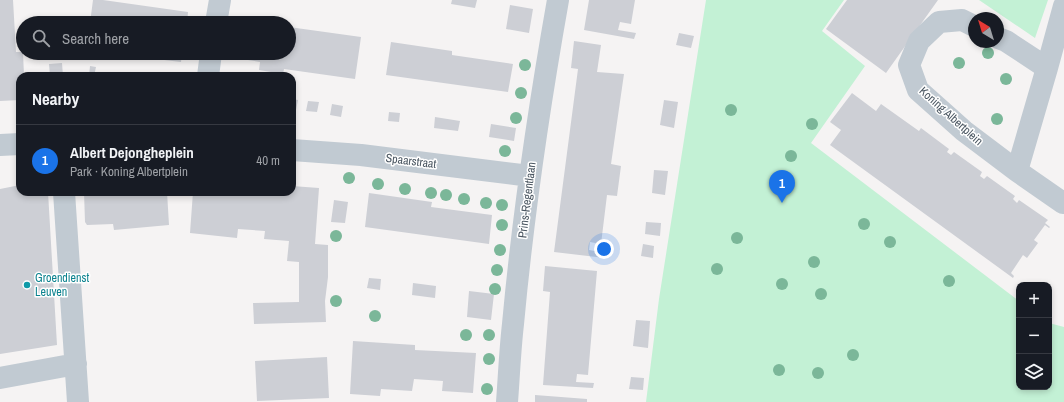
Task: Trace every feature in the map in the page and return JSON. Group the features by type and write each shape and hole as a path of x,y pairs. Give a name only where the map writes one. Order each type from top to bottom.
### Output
{"street":[{"path":"217,16 220,0"},
{"name":"Prins-Regentlaan","path":"507,402 512,324 530,176 550,41 558,0"},
{"path":"1017,171 1064,6"},
{"name":"Koning Albertplein","path":"968,23 962,20 939,22 919,41 909,65 918,90 964,131 1017,171 1063,203 1064,201"},
{"path":"1004,42 1047,68"},
{"path":"209,72 210,60"},
{"path":"0,145 16,144"},
{"name":"Spaarstraat","path":"296,150 361,155 530,176"},
{"path":"64,196 78,402"},
{"path":"0,378 76,364"}],"green space":[{"path":"706,0 844,0 822,31 865,66 811,143 1016,299 1016,390 1052,390 1052,324 1064,327 1064,402 646,402 659,299"},
{"path":"979,0 1048,0 1035,38 1004,17 1004,12 997,12"}],"building":[{"path":"0,0 13,0 16,60 23,60 24,72 16,72 16,100 0,101"},
{"path":"93,0 103,0 188,12 188,16 91,16"},
{"path":"452,0 477,0 475,8 451,4"},
{"path":"589,0 635,0 631,24 620,22 618,30 636,33 634,39 584,30"},
{"path":"847,0 938,0 886,73 826,29"},
{"path":"510,5 533,9 529,33 506,29"},
{"path":"296,28 361,37 355,79 284,69 283,72 259,70 260,62 248,60 296,60"},
{"path":"679,33 694,36 691,48 676,45"},
{"path":"574,41 601,45 597,72 624,74 611,164 621,166 617,196 607,195 601,244 590,242 589,250 606,253 605,258 554,252 578,69 571,68"},
{"path":"391,42 452,51 452,55 513,64 508,92 386,75"},
{"path":"164,60 181,60 181,62"},
{"path":"62,63 63,72 50,72 49,64"},
{"path":"90,66 96,67 95,72 89,72"},
{"path":"852,93 876,111 881,104 919,131 921,128 949,149 947,152 951,155 954,152 982,172 980,176 984,179 987,176 1015,196 1013,199 1017,203 1019,200 1048,220 1045,223 1050,227 1049,228 1045,225 1034,240 1038,243 1027,258 1023,255 1011,273 1014,276 1013,278 830,145 841,130 830,122"},
{"path":"296,100 298,100 296,110"},
{"path":"664,100 678,102 674,128 660,125"},
{"path":"308,101 319,102 317,112 306,111"},
{"path":"332,104 343,106 341,117 330,115"},
{"path":"389,112 400,113 399,122 388,121"},
{"path":"435,117 460,121 458,131 434,128"},
{"path":"491,124 516,128 514,141 489,137"},
{"path":"654,170 668,171 665,195 652,193"},
{"name":"Groendienst Leuven","path":"16,186 16,196 48,196 57,345 0,354 0,189"},
{"path":"296,186 319,188 315,244 328,245 328,277 325,301 326,322 254,324 253,303 299,302 299,262 287,261 289,241 264,239 265,231 238,229 237,238 190,233 193,196 296,196"},
{"path":"369,193 432,202 431,207 492,215 489,244 365,227"},
{"path":"84,196 167,196 169,225 114,230 113,224 87,225 85,222"},
{"path":"334,200 348,202 345,223 331,222"},
{"path":"646,222 661,223 660,236 645,234"},
{"path":"643,244 654,246 653,258 641,256"},
{"path":"545,266 597,271 588,375 577,374 576,382 594,383 593,388 543,385 550,292 543,291"},
{"path":"369,278 381,279 380,290 367,288"},
{"path":"413,283 436,286 435,298 412,295"},
{"path":"469,291 494,294 491,320 467,317"},
{"path":"636,320 650,321 648,348 633,346"},
{"path":"353,341 415,345 415,350 476,353 473,393 442,391 443,381 414,379 412,391 381,389 380,396 350,394"},
{"path":"327,357 329,398 257,401 255,361"},
{"path":"631,377 644,378 643,390 629,389"},
{"path":"535,395 587,399 587,402 535,402"}],"place":[{"name":"Albert Dejongheplein","path":"782,203"},
{"name":"Groendienst Leuven","path":"27,285"}]}
